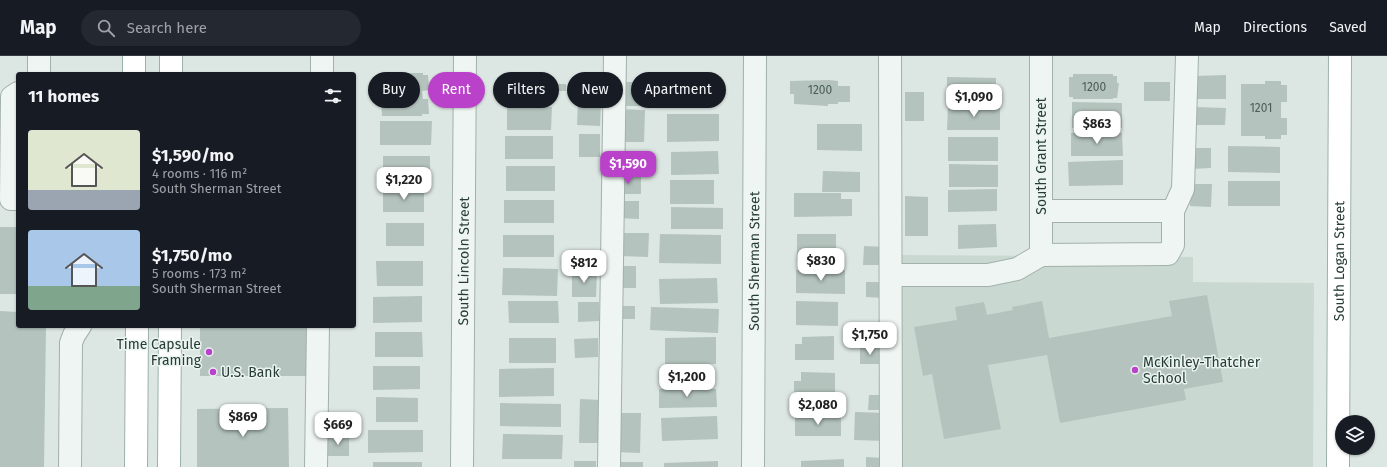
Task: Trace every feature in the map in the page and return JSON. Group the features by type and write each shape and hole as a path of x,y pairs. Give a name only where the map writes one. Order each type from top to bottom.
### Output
{"main road":[{"path":"134,56 134,72"},
{"path":"171,56 171,72"},
{"name":"South Logan Street","path":"1338,467 1340,56"},
{"path":"136,467 137,328"},
{"path":"169,467 170,328"}],"street":[{"path":"39,56 40,72"},
{"path":"322,56 322,72"},
{"name":"South Lincoln Street","path":"462,467 465,56"},
{"path":"609,467 615,56"},
{"name":"South Sherman Street","path":"753,467 755,56"},
{"path":"890,56 892,467"},
{"name":"South Grant Street","path":"1041,56 1041,255"},
{"path":"891,275 988,275 1017,269 1041,255 1168,254 1174,245 1173,211 1183,189 1187,56"},
{"path":"16,94 12,97 15,137 11,199 16,199"},
{"path":"1041,211 1173,211"},
{"path":"70,467 71,343 79,328"},
{"path":"316,467 318,328"}],"shaded area":[{"path":"901,255 1193,257 1193,282 1314,283 1313,467 900,467"}],"building":[{"path":"420,73 423,73 423,75 428,75 428,90 422,91 423,99 428,99 429,114 422,114 422,116 382,116 382,108 420,108"},
{"path":"1073,74 1113,74 1113,76 1117,76 1117,83 1119,83 1117,98 1073,99 1073,97 1069,97 1069,77 1073,77"},
{"path":"1226,75 1226,99 1194,99 1194,76"},
{"path":"947,77 996,78 996,103 947,102"},
{"path":"790,81 838,81 838,86 850,86 850,102 838,102 838,104 828,104 828,106 794,104 794,94 790,94"},
{"path":"1265,81 1281,81 1281,85 1287,85 1287,102 1281,102 1281,118 1287,118 1287,135 1281,135 1281,139 1265,139 1265,136 1241,136 1241,84 1265,84"},
{"path":"623,82 631,82 631,106 623,106"},
{"path":"1144,82 1170,82 1170,101 1144,101"},
{"path":"559,84 566,84 566,91 559,91"},
{"path":"905,92 924,92 924,121 905,121"},
{"path":"1072,102 1122,103 1122,128 1072,128"},
{"path":"948,106 1000,106 1000,130 947,130"},
{"path":"1194,107 1226,108 1225,125 1194,125"},
{"path":"507,108 552,108 551,130 507,130"},
{"path":"578,108 601,108 600,126 577,125"},
{"path":"618,109 645,110 644,142 618,142"},
{"path":"667,114 719,114 719,141 667,142"},
{"path":"380,121 432,121 431,145 380,145"},
{"path":"817,124 862,124 862,151 817,150"},
{"path":"1071,133 1122,133 1123,156 1071,156"},
{"path":"579,134 600,134 600,157 579,157"},
{"path":"505,136 553,136 553,159 505,159"},
{"path":"948,137 998,137 998,161 948,161"},
{"path":"1228,146 1280,147 1280,173 1228,172"},
{"path":"1191,148 1211,148 1211,168 1191,169"},
{"path":"618,151 641,152 640,169 617,167"},
{"path":"718,151 719,174 671,175 671,152"},
{"path":"383,156 430,156 430,178 383,178"},
{"path":"1123,160 1123,185 1069,186 1068,162"},
{"path":"949,164 998,165 998,187 949,187"},
{"path":"506,166 555,166 555,191 506,191"},
{"path":"823,171 860,172 860,192 822,192"},
{"path":"615,177 641,177 641,194 616,194"},
{"path":"670,180 714,180 714,204 670,204"},
{"path":"1228,181 1280,181 1280,206 1228,206"},
{"path":"1191,184 1212,184 1211,207 1190,206"},
{"path":"997,189 997,211 948,212 948,190"},
{"path":"383,190 424,190 424,212 383,212"},
{"path":"794,193 841,193 841,199 852,199 852,216 794,217"},
{"path":"905,196 928,197 928,236 905,236"},
{"path":"504,200 554,200 554,223 504,223"},
{"path":"619,201 639,201 639,219 618,218"},
{"path":"671,207 723,208 723,229 671,229"},
{"path":"386,223 424,223 424,246 386,246"},
{"path":"996,224 997,247 958,249 958,225"},
{"path":"0,227 16,227 16,294 0,294"},
{"path":"620,233 649,233 648,257 620,256"},
{"path":"660,234 721,235 721,264 659,263"},
{"path":"797,234 836,234 836,261 797,261"},
{"path":"503,235 554,235 554,257 503,257"},
{"path":"864,246 884,247 884,265 863,265"},
{"path":"376,261 423,261 423,286 377,286"},
{"path":"615,266 636,266 636,288 614,288"},
{"path":"503,268 558,269 557,296 502,295"},
{"path":"796,270 845,270 845,294 796,293"},
{"path":"572,271 597,271 596,297 572,297"},
{"path":"717,278 718,303 660,304 659,279"},
{"path":"866,282 883,282 883,298 866,297"},
{"name":"McKinley-Thatcher School","path":"1207,295 1223,382 1184,389 1186,400 1060,423 1047,355 988,365 1001,429 944,439 932,374 923,376 914,327 957,320 955,307 984,302 987,315 1013,310 1012,307 1042,301 1049,338 1172,316 1169,301"},
{"path":"422,296 422,322 373,323 373,297"},
{"path":"508,301 558,301 559,323 509,323"},
{"path":"796,301 838,302 838,326 796,325"},
{"path":"578,302 599,302 599,321 578,322"},
{"path":"618,306 635,306 635,319 618,319"},
{"path":"651,307 719,309 718,333 650,330"},
{"path":"0,311 16,312 16,328 46,328 44,467 0,467"},
{"path":"200,328 308,328 308,376 200,376"},
{"path":"375,332 422,332 423,357 375,357"},
{"path":"834,336 834,360 795,360 795,344 802,344 802,337"},
{"path":"716,337 716,364 665,364 665,338"},
{"path":"509,338 556,338 556,363 509,363"},
{"path":"598,338 598,357 575,358 574,339"},
{"path":"860,348 879,348 879,364 860,364"},
{"path":"373,366 420,366 420,389 373,390"},
{"path":"660,367 715,368 715,385 660,384"},
{"path":"554,368 554,396 499,397 499,369"},
{"path":"801,372 835,373 835,401 794,401 794,381 801,381"},
{"path":"659,389 716,389 717,407 659,408"},
{"path":"869,395 881,395 881,410 868,410"},
{"path":"376,397 418,398 418,422 376,422"},
{"path":"580,399 602,400 602,443 579,443"},
{"path":"500,403 561,404 561,427 500,426"},
{"path":"288,408 289,467 197,467 197,409"},
{"path":"855,412 886,413 885,441 854,440"},
{"path":"617,413 641,413 640,453 616,452"},
{"path":"795,415 841,415 841,436 795,436"},
{"path":"717,416 718,439 662,441 661,418"},
{"path":"368,430 423,430 423,452 368,453"},
{"path":"503,434 563,435 562,459 502,459"},
{"path":"328,437 349,437 349,456 328,456"},
{"path":"866,457 883,458 883,467 866,467"},
{"path":"844,459 844,467 801,467 801,461"},
{"path":"574,461 596,461 596,467 574,467"},
{"path":"718,461 718,467 664,467 664,463"},
{"path":"373,462 422,462 422,467 373,467"},
{"path":"620,462 643,462 643,467 620,467"}],"place":[{"name":"Time Capsule Framing","path":"209,352"},
{"name":"McKinley-Thatcher School","path":"1135,370"},
{"name":"U.S. Bank","path":"213,372"}]}
